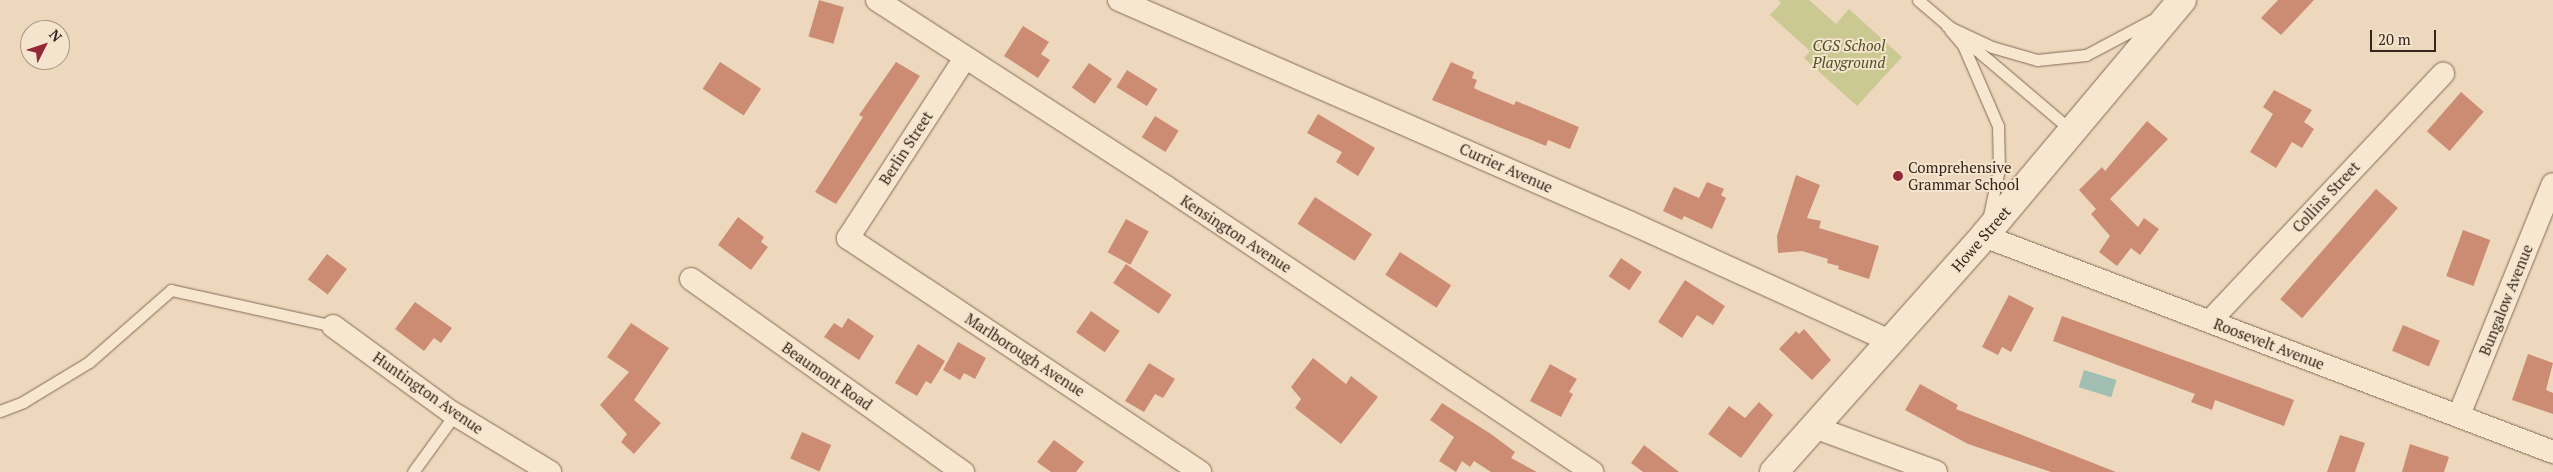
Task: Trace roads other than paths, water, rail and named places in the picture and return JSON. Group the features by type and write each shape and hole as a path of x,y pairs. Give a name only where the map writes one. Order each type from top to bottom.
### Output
{"main road":[{"name":"Howe Street","path":"1774,472 1984,236 2181,0"}],"street":[{"name":"Kensington Avenue","path":"877,0 1174,193 1592,472"},
{"name":"Currier Avenue","path":"1119,0 1631,223 1890,341"},
{"name":"Berlin Street","path":"848,238 965,58"},
{"name":"Collins Street","path":"2210,321 2443,74"},
{"name":"Bungalow Avenue","path":"2459,415 2553,184"},
{"name":"Roosevelt Avenue","path":"1984,236 2553,452"},
{"name":"Marlborough Avenue","path":"848,238 1200,472"},
{"name":"Beaumont Road","path":"691,279 963,472"},
{"name":"Huntington Avenue","path":"333,326 455,414 550,472"},
{"path":"1814,426 1936,472"}],"lane":[{"path":"1918,0 2072,132"},
{"path":"1947,26 2001,50 2037,60 2057,58 2086,54 2144,26 2181,0"},
{"path":"1947,26 1963,45 1998,126 1999,169 1984,236"},
{"path":"0,411 23,402 89,362 171,290 333,326"},
{"path":"413,472 455,414"}],"place":[{"name":"Comprehensive Grammar School","path":"1898,176"}],"park label":[{"name":"CGS School Playground","path":"1849,54"}]}
